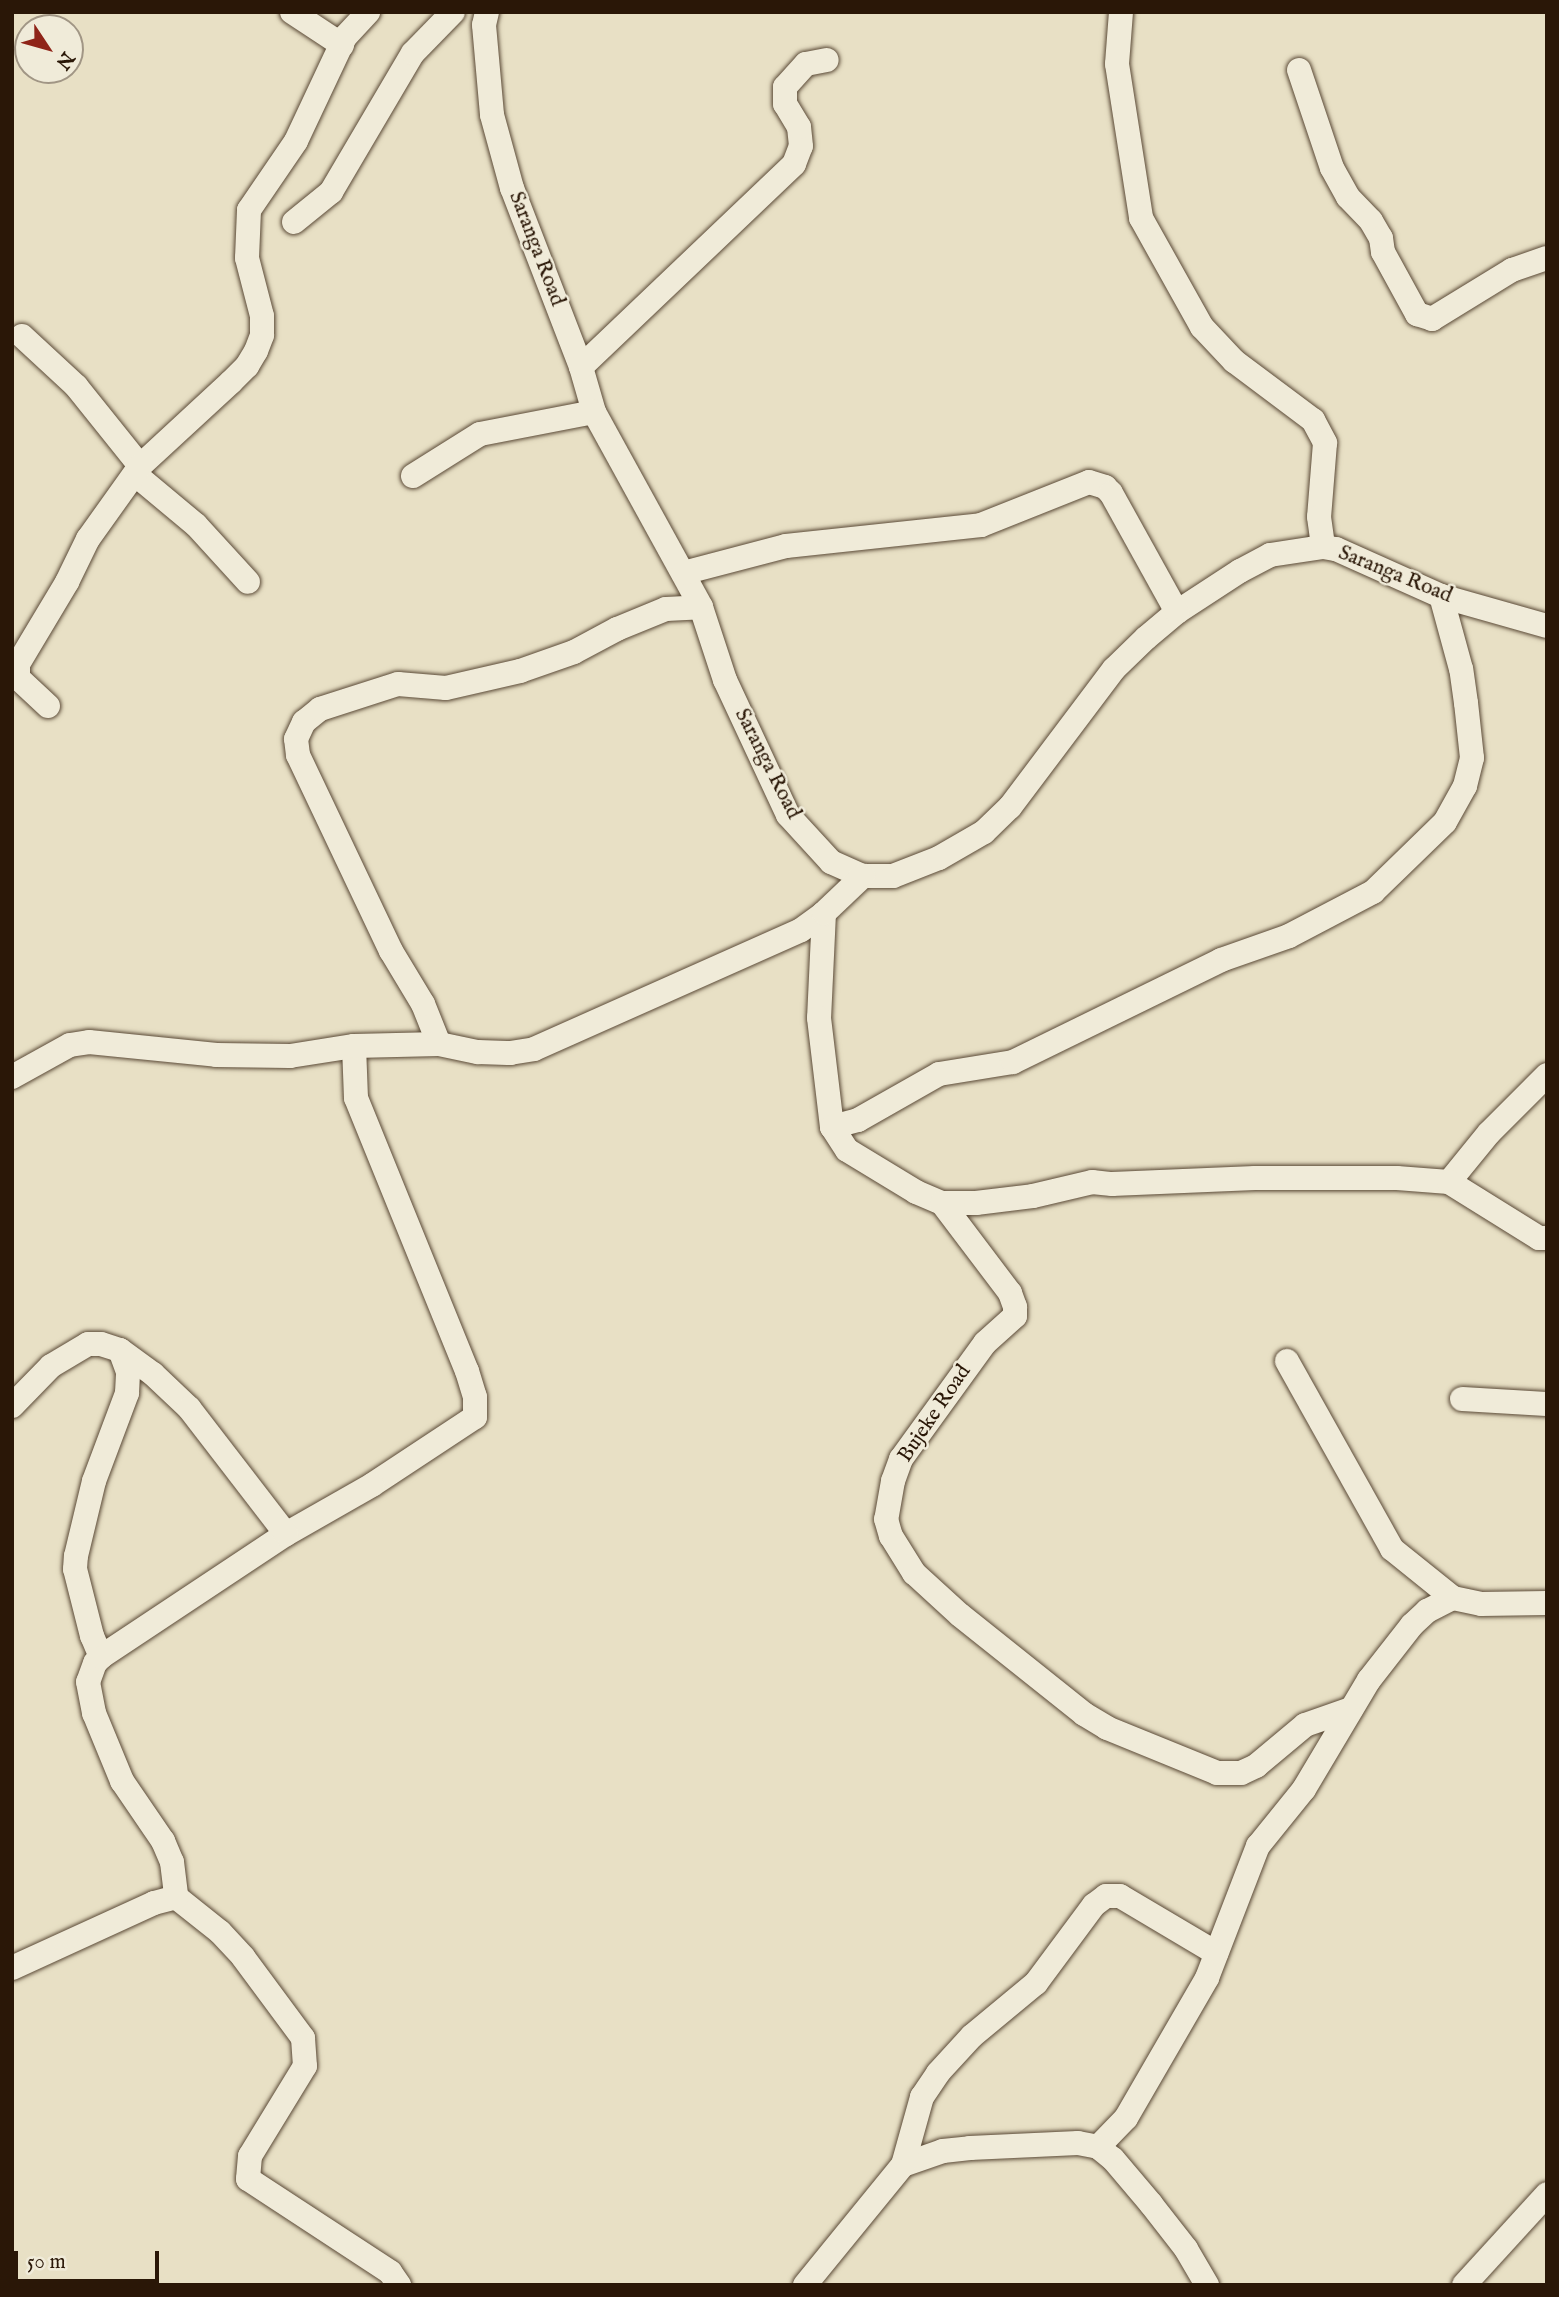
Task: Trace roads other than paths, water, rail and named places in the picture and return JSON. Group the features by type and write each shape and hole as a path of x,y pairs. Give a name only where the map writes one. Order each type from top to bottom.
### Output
{"street":[{"path":"292,12 342,45"},
{"path":"47,706 18,678 18,664 67,582 88,539 138,470 232,382 256,351 262,335 262,316 247,258 249,210 296,141 342,45 358,20 368,12"},
{"path":"294,222 331,192 413,53 456,12 486,19"},
{"path":"1121,12 1117,64 1141,218 1202,327 1234,361 1313,420 1325,443 1319,517 1323,547"},
{"name":"Saranga Road","path":"486,19 492,115 512,188 581,367 594,412 701,607 724,680 788,815 831,863 863,876 893,876 939,858 984,832 1010,807 1114,669 1177,612 1270,555 1323,547 1336,549 1441,596 1547,626"},
{"path":"581,367 794,164 801,146 799,127 785,104 785,88 806,64 827,60"},
{"path":"1299,71 1332,168 1348,197 1371,222 1381,238 1383,252 1417,314 1432,319 1512,271 1547,258"},
{"path":"22,337 76,386 138,470 196,525 248,582"},
{"path":"413,476 480,434 594,412"},
{"path":"683,573 786,546 981,525 1089,482 1105,487 1111,493 1177,612"},
{"path":"824,913 819,1018 832,1127 858,1120 939,1074 1013,1062 1221,960 1289,936 1373,892 1445,821 1465,786 1472,758 1466,703 1461,669 1441,596"},
{"path":"439,1044 423,1004 391,951 298,755 296,739 304,723 320,709 398,684 446,688 520,671 574,652 617,629 666,609 701,607"},
{"path":"12,1077 70,1045 89,1042 216,1055 290,1056 354,1046 439,1044 478,1052 510,1053 534,1049 801,930 824,913 863,876"},
{"path":"354,1046 356,1098 467,1371 477,1409 475,1416 372,1485 286,1534 101,1657 95,1663 88,1682 94,1713 122,1781 163,1841 172,1862 176,1897 219,1932 243,1957 303,2038 305,2066 250,2156 248,2179 390,2272 399,2285"},
{"path":"1449,1182 1489,1133 1547,1075"},
{"name":"Bujeke Road","path":"832,1127 847,1150 916,1192 942,1203 1010,1293 1015,1316 985,1343 901,1459 890,1492 886,1519 891,1536 914,1573 960,1615 1084,1714 1107,1728 1217,1773 1241,1773 1256,1766 1304,1725 1351,1709"},
{"path":"942,1203 976,1203 1033,1196 1092,1182 1112,1184 1255,1178 1397,1178 1449,1182 1539,1238 1547,1238"},
{"path":"12,1406 51,1366 88,1344 102,1344 120,1350 153,1374 189,1408 286,1534"},
{"path":"101,1657 92,1636 75,1569 94,1481 127,1393 128,1371 120,1350"},
{"path":"1287,1361 1392,1549 1453,1598 1481,1604 1547,1603"},
{"path":"1462,1399 1547,1404"},
{"path":"1098,2147 1117,2129 1138,2099 1207,1978 1258,1846 1311,1779 1351,1709 1412,1625 1427,1611 1453,1598"},
{"path":"805,2285 903,2165 922,2097 938,2073 972,2035 1036,1983 1094,1905 1106,1896 1120,1896 1216,1953"},
{"path":"12,1968 155,1903 176,1897"},
{"path":"903,2165 943,2151 970,2148 1078,2143 1098,2147 1113,2159 1151,2204 1186,2249 1207,2285"},
{"path":"1464,2285 1547,2194"}]}
